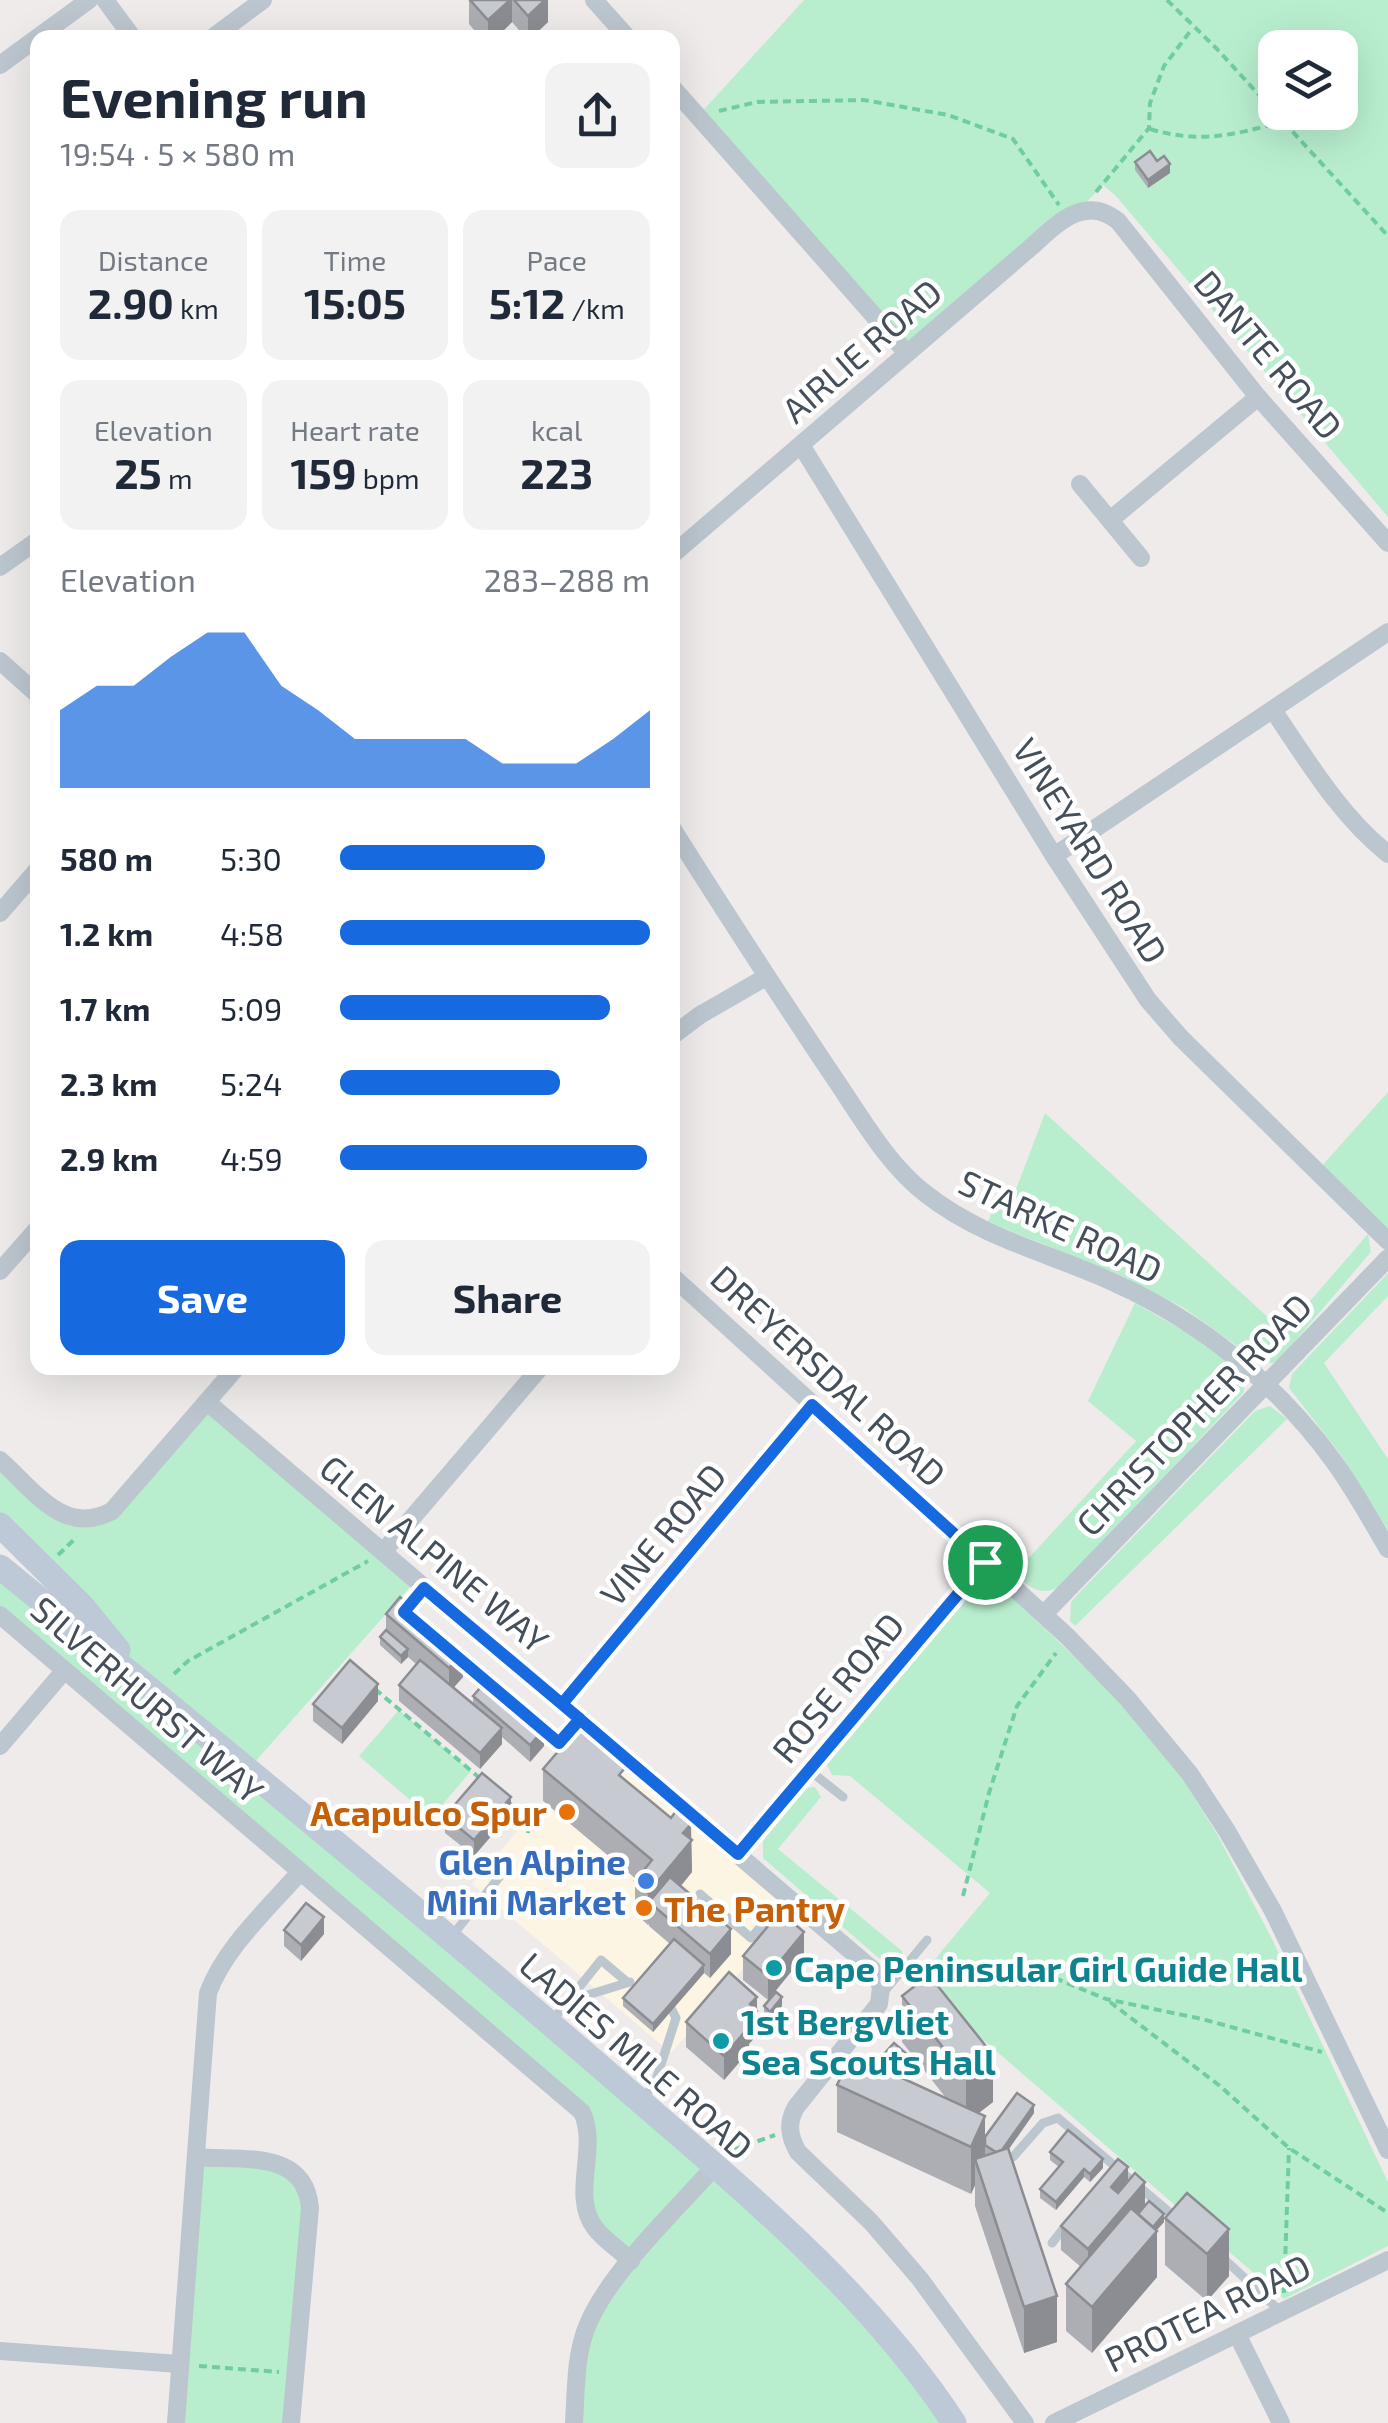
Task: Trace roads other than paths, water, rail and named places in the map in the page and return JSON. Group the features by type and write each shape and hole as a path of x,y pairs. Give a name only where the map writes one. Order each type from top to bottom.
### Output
{"main road":[{"name":"LADIES MILE ROAD","path":"0,1525 82,1606 153,1692"},
{"name":"LADIES MILE ROAD","path":"0,1567 641,2102 723,2159 926,2380 954,2423"}],"street":[{"path":"48,30 89,0"},
{"path":"104,0 127,30"},
{"path":"223,30 264,0"},
{"path":"594,0 621,30"},
{"path":"0,65 30,43"},
{"path":"680,96 906,352"},
{"name":"AIRLIE ROAD","path":"680,547 906,352 1082,213"},
{"name":"DANTE ROAD","path":"1082,213 1111,215 1122,226 1258,398 1388,544"},
{"path":"1110,520 1258,398"},
{"name":"VINEYARD ROAD","path":"801,446 1133,979 1164,1020 1388,1240"},
{"path":"1080,484 1140,558"},
{"path":"0,567 30,546"},
{"path":"1054,856 1388,632"},
{"path":"0,661 30,688"},
{"path":"1273,710 1344,811 1388,854"},
{"name":"STARKE ROAD","path":"680,841 890,1158 928,1196 999,1238 1139,1294 1194,1328 1268,1386 1334,1461 1388,1549"},
{"path":"0,913 30,877"},
{"path":"680,1030 766,976"},
{"path":"0,1271 30,1237"},
{"name":"CHRISTOPHER ROAD","path":"1044,1614 1388,1258"},
{"name":"DREYERSDAL ROAD","path":"680,1283 1044,1614 1127,1698 1200,1788 1272,1911 1388,2150"},
{"path":"0,1460 58,1512 73,1520 99,1518 112,1510 230,1375"},
{"path":"384,1552 534,1375"},
{"name":"GLEN ALPINE WAY","path":"207,1402 872,1968 885,1990"},
{"name":"VINE ROAD","path":"562,1704 812,1405"},
{"name":"ROSE ROAD","path":"738,1854 985,1562"},
{"name":"SILVERHURST WAY","path":"0,1616 582,2112 590,2142 586,2211 594,2227 631,2261"},
{"path":"0,1746 64,1670"},
{"path":"176,2423 208,1993 230,1953 300,1872"},
{"path":"885,1990 874,2012 796,2107 790,2118 790,2130 798,2152 871,2222 920,2279 1025,2423"},
{"path":"198,2157 274,2163 290,2168 302,2178 308,2192 310,2208 291,2423"},
{"path":"574,2423 578,2362 586,2326 607,2287 723,2159"},
{"name":"PROTEA ROAD","path":"1054,2423 1388,2260"},
{"path":"1237,2334 1281,2423"},
{"path":"0,2351 180,2364"}],"lane":[{"path":"421,1627 404,1612 424,1588"},
{"path":"451,1652 496,1691"},
{"path":"526,1717 556,1743 580,1719"},
{"path":"809,1770 843,1797"},
{"path":"450,1939 501,1875"},
{"path":"700,1894 751,1938 787,1896"},
{"path":"885,1990 927,1940"},
{"path":"550,2023 601,1960 627,1982 642,1985"},
{"path":"568,2001 627,1982"},
{"path":"641,2102 656,2080 676,2018 672,2010"},
{"path":"1012,2158 1042,2123 1058,2118 1183,2224 1173,2234"},
{"path":"1102,2180 1115,2165"},
{"path":"1052,2242 1077,2212"},
{"path":"1211,2248 1281,2312"}],"place":[{"name":"Acapulco Spur","path":"567,1812"},
{"name":"Glen Alpine Mini Market","path":"646,1881"},
{"name":"The Pantry","path":"644,1908"},
{"name":"Cape Peninsular Girl Guide Hall","path":"774,1968"},
{"name":"1st Bergvliet Sea Scouts Hall","path":"721,2041"}]}
